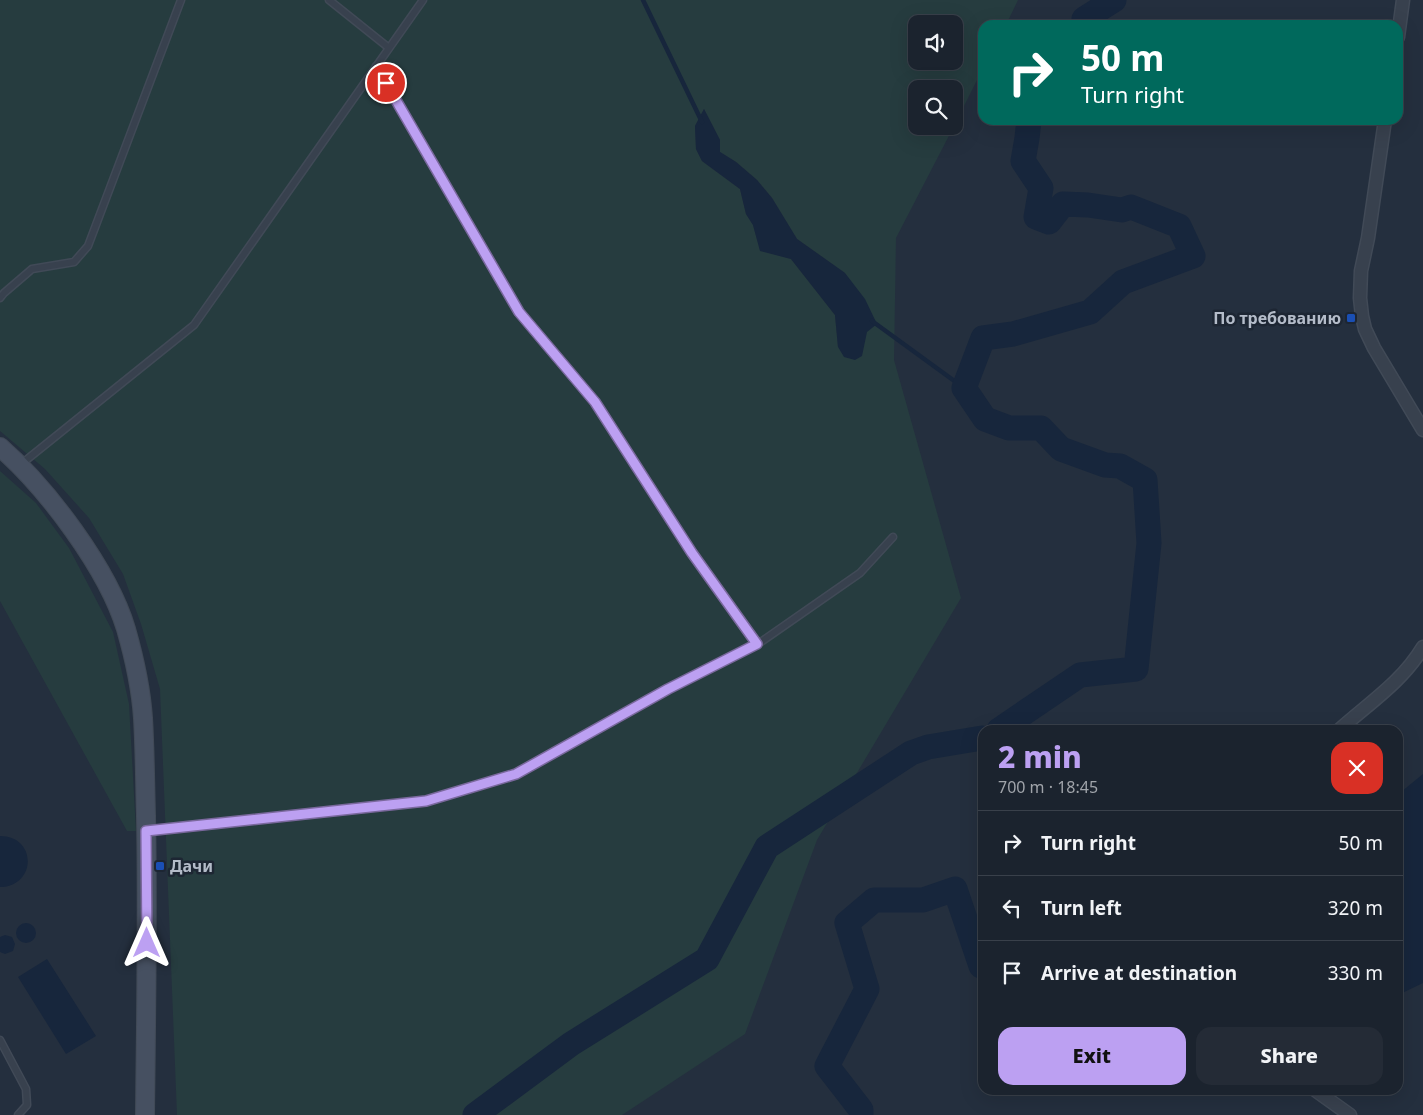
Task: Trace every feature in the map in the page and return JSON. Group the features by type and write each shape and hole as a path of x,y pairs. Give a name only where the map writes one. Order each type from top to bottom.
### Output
{"street":[{"path":"1400,20 1403,0"},
{"path":"1384,125 1368,238 1361,271 1360,298 1362,316 1365,329 1374,348 1423,430"},
{"path":"0,447 20,465 73,529 106,583 126,627 137,673 143,716 146,831 145,1115"},
{"path":"1345,725 1394,685 1411,666 1423,647"},
{"path":"1322,1095 1350,1115"}],"lane":[{"path":"0,298 32,270 74,262 88,246 181,0"},
{"path":"329,0 389,48"},
{"path":"20,465 194,325 423,0"},
{"path":"376,66 519,312 595,402 692,553 757,644"},
{"path":"146,831 426,801 516,774 668,689 757,644 860,573 893,537"},
{"path":"0,1040 26,1089 27,1105 18,1115"}],"green space":[{"path":"0,0 1018,0 1008,20 978,20 978,78 963,108 963,80 908,80 908,135 949,135 896,238 894,360 961,598 817,840 745,1034 622,1115 177,1115 160,689 141,624 123,574 89,518 45,469 0,431","holes":["704,109 720,140 720,152 736,162 757,180 772,198 797,239 845,273 838,347 835,315 791,259 760,250 753,225 746,214 740,189 702,161 696,149 695,126"]},
{"path":"0,471 36,503 69,548 113,632 129,704 136,831 127,831 0,601"}],"water":[{"path":"704,109 720,140 720,152 736,162 757,180 772,198 797,239 845,273 865,299 877,324 867,332 862,356 855,360 844,357 838,347 835,315 791,259 760,251 753,225 746,214 740,189 702,161 696,149 695,126"},
{"path":"1423,774 1423,983 1403,993 1403,790"},
{"path":"0,836 12,838 21,844 26,852 28,861 21,879 12,885 0,887"},
{"path":"26,923 33,926 36,933 33,940 26,943 19,940 16,933 19,926"},
{"path":"5,935 12,937 15,944 13,951 5,954 0,952 0,937"},
{"path":"47,959 96,1036 66,1054 18,977"}],"waterway":[{"path":"643,0 702,122"},
{"path":"1084,20 1114,0"},
{"path":"1006,725 1080,675 1136,669 1149,543 1145,480 1120,466 1105,465 1061,449 1041,428 1009,428 985,419 964,388 983,338 1013,334 1090,312 1123,282 1193,256 1179,226 1131,207 1122,210 1088,205 1063,204 1049,222 1036,217 1041,188 1023,161 1028,125"},
{"path":"872,321 964,388"},
{"path":"475,1115 571,1044 707,959 767,847 911,753 928,747 978,739"},
{"path":"861,1115 861,1110 827,1066 867,989 847,923 874,900 923,900 955,889 978,957"}],"place":[{"name":"По требованию","path":"1351,318"},
{"name":"Дачи","path":"160,866"}],"route":[{"path":"147,943 146,831 426,801 516,774 668,689 757,644 692,553 595,402 519,312 386,83"}]}
